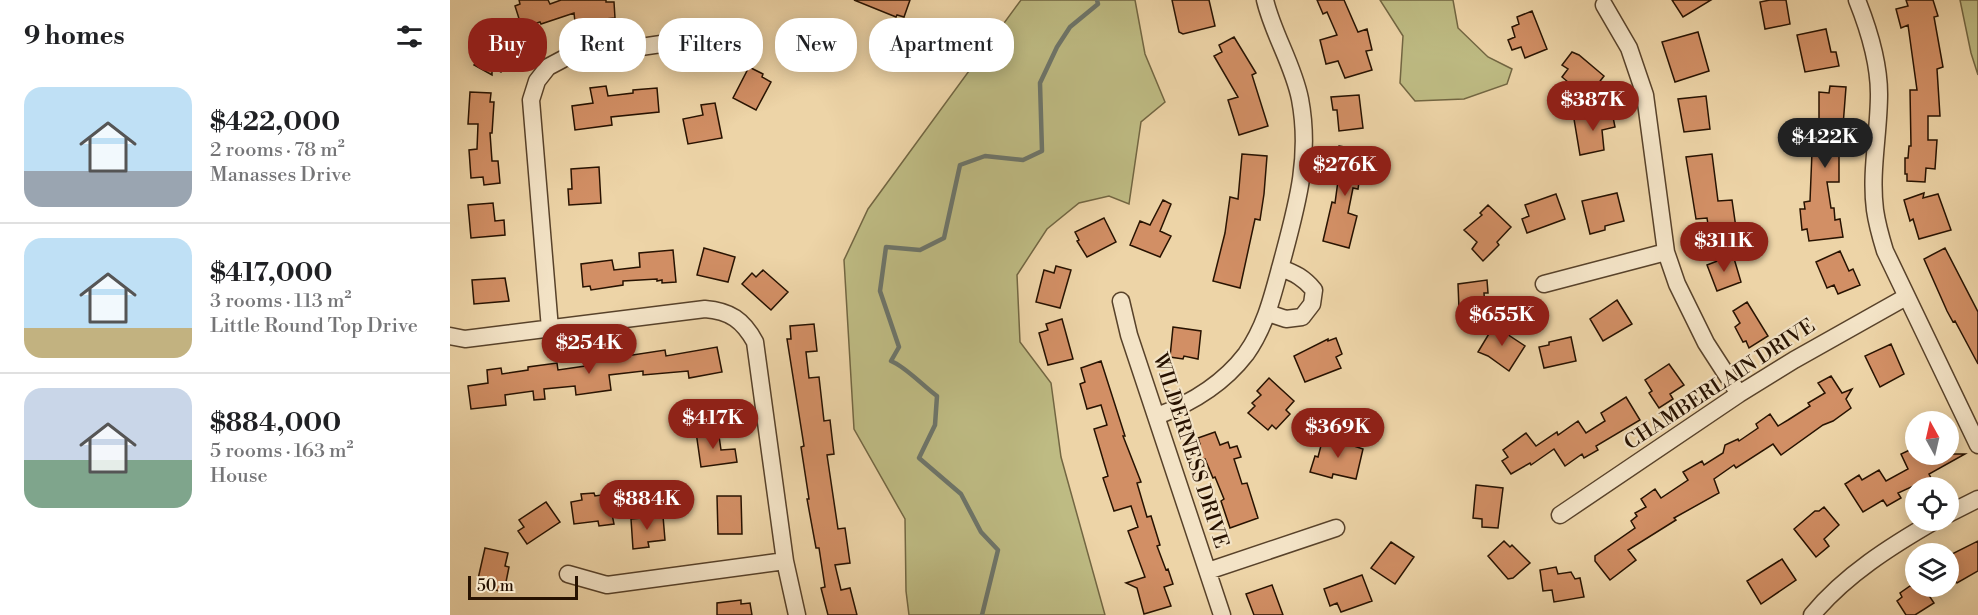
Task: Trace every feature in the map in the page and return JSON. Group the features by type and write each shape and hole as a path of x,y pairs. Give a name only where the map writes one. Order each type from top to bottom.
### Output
{"street":[{"path":"1157,416 1197,398 1231,371 1257,337 1268,313 1301,189 1304,160 1303,123 1293,74 1265,0"},
{"path":"1857,0 1866,22 1877,69 1879,93 1874,189 1875,210 1884,251 1978,444"},
{"path":"1604,5 1629,48 1645,95 1666,252 1690,314 1706,344 1739,394"},
{"path":"550,329 531,100 537,81 548,67 565,58 658,44"},
{"path":"1544,284 1666,252"},
{"path":"1268,313 1286,319 1302,317 1312,304 1314,290 1306,280 1280,268"},
{"name":"CHAMBERLAIN DRIVE","path":"1560,515 1739,394 1906,297"},
{"name":"WILDERNESS DRIVE","path":"1121,301 1129,335 1222,615"},
{"path":"455,340 705,309 720,310 735,317 748,328 755,342 785,561 797,615"},
{"path":"1959,508 1978,499"},
{"path":"1208,571 1336,528"},
{"path":"1812,615 1839,586 1918,531"},
{"path":"568,574 607,585 785,561"}],"shaded area":[{"path":"1021,0 1135,0 1145,54 1165,102 1141,122 1129,204 1109,196 1079,203 1047,229 1017,275 1020,342 1051,383 1061,457 1105,615 909,615 906,591 905,519 854,429 844,260 868,209 968,72 1014,72 1014,18 1008,18"},
{"path":"1380,0 1453,0 1458,28 1488,57 1512,69 1507,84 1464,99 1415,101 1400,83 1403,36"},
{"path":"1960,0 1978,0 1978,75 1971,53"}],"building":[{"path":"519,0 548,0 550,4 561,0 606,0 606,2 614,2 615,18 575,18 574,13 547,22 547,18 519,18 515,6 520,4"},
{"path":"854,0 910,0 904,17 897,15 896,17"},
{"path":"1172,0 1209,0 1215,26 1183,34 1179,32"},
{"path":"1317,0 1344,0 1358,32 1367,29 1372,50 1366,51 1372,70 1345,78 1338,61 1326,64 1320,40 1337,35 1327,12 1323,14"},
{"path":"1672,0 1711,0 1683,17"},
{"path":"1786,0 1790,24 1765,29 1760,2"},
{"path":"1906,0 1933,0 1938,16 1934,17 1943,67 1937,69 1940,116 1928,116 1928,140 1937,140 1935,169 1926,168 1925,182 1907,181 1907,174 1905,174 1905,158 1908,158 1909,146 1911,146 1910,90 1917,90 1908,25 1901,28 1896,9 1908,6"},
{"path":"1532,11 1547,49 1525,58 1521,47 1512,50 1508,40 1515,37 1512,27 1519,24 1517,17"},
{"path":"1826,29 1831,52 1836,52 1839,66 1805,72 1797,35"},
{"path":"1698,32 1709,71 1675,82 1662,42"},
{"path":"1234,37 1256,73 1252,75 1268,126 1239,135 1228,100 1238,97 1214,56 1222,52 1219,45"},
{"path":"1572,52 1604,76 1587,98 1562,77 1568,69 1562,65"},
{"path":"746,72 759,72 763,74 762,77 771,82 756,110 733,98"},
{"path":"606,86 608,96 633,93 633,90 657,88 659,112 611,117 612,125 575,130 572,106 593,103 590,88"},
{"path":"1830,86 1846,87 1843,126 1839,126 1839,182 1827,182 1831,208 1834,208 1835,220 1840,219 1843,237 1809,241 1807,229 1802,230 1800,209 1805,209 1804,202 1810,201 1812,152 1822,152 1819,92 1829,93"},
{"path":"470,92 491,93 490,102 494,102 492,133 490,133 492,161 498,161 500,183 484,185 483,177 471,178 469,150 477,149 478,124 468,124"},
{"path":"1359,95 1363,128 1339,131 1337,110 1333,110 1331,97"},
{"path":"1706,96 1710,129 1684,132 1678,99"},
{"path":"715,103 722,138 688,144 683,119 703,115 701,105"},
{"path":"1612,112 1615,127 1602,130 1604,150 1580,155 1574,119"},
{"path":"1339,146 1357,149 1356,156 1364,156 1363,167 1369,168 1368,183 1359,182 1358,189 1353,188 1348,213 1357,216 1349,248 1323,241 1332,202 1335,203 1340,166 1337,165"},
{"path":"1242,154 1267,156 1260,220 1255,219 1240,288 1213,281 1225,233 1230,197 1238,199"},
{"path":"1712,154 1718,201 1732,200 1737,235 1713,239 1707,218 1696,219 1686,157"},
{"path":"599,167 601,203 569,205 568,189 572,189 571,169"},
{"path":"1617,193 1624,221 1605,226 1605,230 1590,234 1582,201"},
{"path":"1924,193 1923,198 1938,194 1951,230 1919,239 1913,219 1910,221 1904,200"},
{"path":"1556,194 1565,219 1527,233 1522,219 1529,216 1525,205"},
{"path":"1163,200 1171,204 1160,231 1171,236 1160,257 1130,245 1140,221 1150,225"},
{"path":"493,203 495,221 504,220 505,235 471,238 468,205"},
{"path":"1488,205 1511,227 1497,242 1499,245 1483,261 1472,249 1477,242 1464,230 1482,215 1480,213"},
{"path":"1104,218 1116,242 1087,257 1077,241 1079,240 1075,232"},
{"path":"704,248 735,257 728,282 697,275"},
{"path":"1945,248 1978,312 1978,364 1955,321 1953,322 1947,311 1924,259"},
{"path":"673,250 676,282 662,283 662,280 657,281 657,279 623,281 623,285 591,290 590,286 583,287 581,264 612,260 614,270 640,267 639,253"},
{"path":"1840,251 1849,271 1853,269 1860,285 1838,294 1834,285 1827,288 1816,262"},
{"path":"1733,255 1741,282 1717,291 1707,265"},
{"path":"1056,266 1071,270 1060,308 1036,302 1044,270 1054,273"},
{"path":"763,270 788,292 771,310 742,284 752,273 756,277"},
{"path":"505,278 509,301 474,304 472,280"},
{"path":"1487,280 1488,293 1484,293 1485,308 1459,309 1458,284"},
{"path":"1617,300 1632,324 1603,341 1590,319"},
{"path":"1747,302 1768,336 1749,348 1735,327 1740,323 1733,311"},
{"path":"1062,319 1073,359 1048,365 1039,333 1048,330 1046,324"},
{"path":"1496,322 1509,330 1507,334 1525,346 1509,371 1488,356 1478,352"},
{"path":"814,324 817,351 806,352 809,378 819,377 824,421 830,420 834,454 827,455 838,529 845,528 850,563 835,565 841,590 850,588 857,615 828,615 821,588 825,587 819,548 816,548 807,499 809,499 801,447 804,446 787,339 791,339 790,326"},
{"path":"1173,327 1201,331 1198,359 1184,356 1183,359 1170,357"},
{"path":"1571,337 1576,361 1544,368 1539,347"},
{"path":"1336,338 1342,354 1336,357 1341,368 1305,382 1294,356 1328,339 1328,341"},
{"path":"1891,344 1904,374 1880,387 1865,356"},
{"path":"717,347 722,372 689,378 688,371 643,375 643,371 609,375 611,390 576,395 575,386 544,389 545,399 534,400 533,391 505,395 506,405 471,409 468,386 488,383 487,370 501,368 502,374 557,363 558,370 592,365 592,358 613,358 665,350 666,356"},
{"path":"1101,361 1125,436 1123,436 1141,482 1137,483 1147,517 1151,516 1160,545 1157,546 1173,584 1164,587 1171,606 1144,614 1137,588 1126,583 1145,577 1128,531 1138,527 1131,506 1114,511 1103,478 1108,476 1094,429 1107,425 1101,405 1087,409 1080,384 1085,382 1081,368"},
{"path":"1669,364 1684,385 1670,394 1673,399 1659,408 1649,393 1652,391 1645,380"},
{"path":"1831,376 1842,393 1852,389 1846,399 1851,408 1781,455 1773,444 1736,468 1734,465 1714,479 1719,493 1674,518 1676,520 1628,550 1636,560 1610,580 1595,561 1595,556 1635,528 1631,521 1637,516 1635,513 1646,507 1641,499 1655,489 1661,498 1688,480 1683,472 1702,461 1704,465 1723,453 1725,445 1738,439 1739,441 1758,428 1756,424 1770,414 1778,426 1810,406 1808,403 1825,393 1818,383"},
{"path":"1269,378 1294,401 1286,410 1290,414 1276,429 1272,425 1268,430 1248,413 1255,406 1252,403 1261,395 1257,391"},
{"path":"1626,397 1640,420 1596,446 1598,450 1584,458 1582,454 1565,466 1554,449 1531,465 1530,463 1511,474 1502,461 1508,457 1503,450 1526,433 1536,446 1557,432 1558,435 1578,421 1586,433 1605,421 1601,413"},
{"path":"718,429 721,450 735,449 737,462 701,467 696,432"},
{"path":"1215,432 1220,445 1228,442 1230,448 1237,446 1241,457 1234,459 1242,484 1247,483 1258,518 1230,528 1221,501 1224,499 1205,459 1202,460 1197,445 1200,444 1198,438"},
{"path":"1334,437 1355,443 1354,446 1363,449 1356,479 1333,474 1332,478 1310,472 1315,456 1318,457 1323,438 1332,441"},
{"path":"1906,465 1945,465 1929,474 1930,477 1905,477 1905,490 1898,493 1901,498 1887,506 1883,500 1863,512 1845,484 1859,475 1862,480 1879,470 1886,481 1908,469"},
{"path":"1476,485 1503,488 1498,528 1482,527 1482,519 1473,518"},
{"path":"594,493 595,496 608,494 614,524 599,526 598,521 574,524 571,502 582,500 581,494"},
{"path":"717,496 741,496 742,534 718,534"},
{"path":"546,502 560,522 527,544 518,531 524,527 519,520"},
{"path":"1824,507 1839,525 1824,539 1829,546 1816,557 1794,529 1815,511"},
{"path":"663,516 665,540 648,542 649,547 633,549 631,519"},
{"path":"1504,541 1510,547 1512,545 1530,563 1513,578 1508,579 1488,556"},
{"path":"1978,541 1978,571 1959,582 1959,550"},
{"path":"1391,542 1414,557 1395,584 1371,568"},
{"path":"485,548 508,553 505,566 509,567 504,592 487,588 489,581 478,579"},
{"path":"1782,559 1796,580 1761,604 1747,581"},
{"path":"1556,567 1558,574 1571,572 1575,579 1580,578 1584,597 1554,602 1552,590 1543,591 1540,570"},
{"path":"1362,575 1372,601 1341,612 1337,603 1330,606 1324,589"},
{"path":"1272,585 1283,615 1254,615 1246,594"},
{"path":"1905,590 1905,597 1930,597 1934,603 1915,615 1906,615 1897,601 1902,597 1900,593"},
{"path":"741,600 741,604 750,603 752,615 717,615 717,603"}],"waterway":[{"path":"982,615 998,550 981,532 961,494 919,458 935,425 937,396 891,361 899,347 880,291 886,247 920,250 944,238 960,165 985,156 1023,160 1042,151 1040,83 1057,47 1070,27 1098,4 1097,0"}]}
